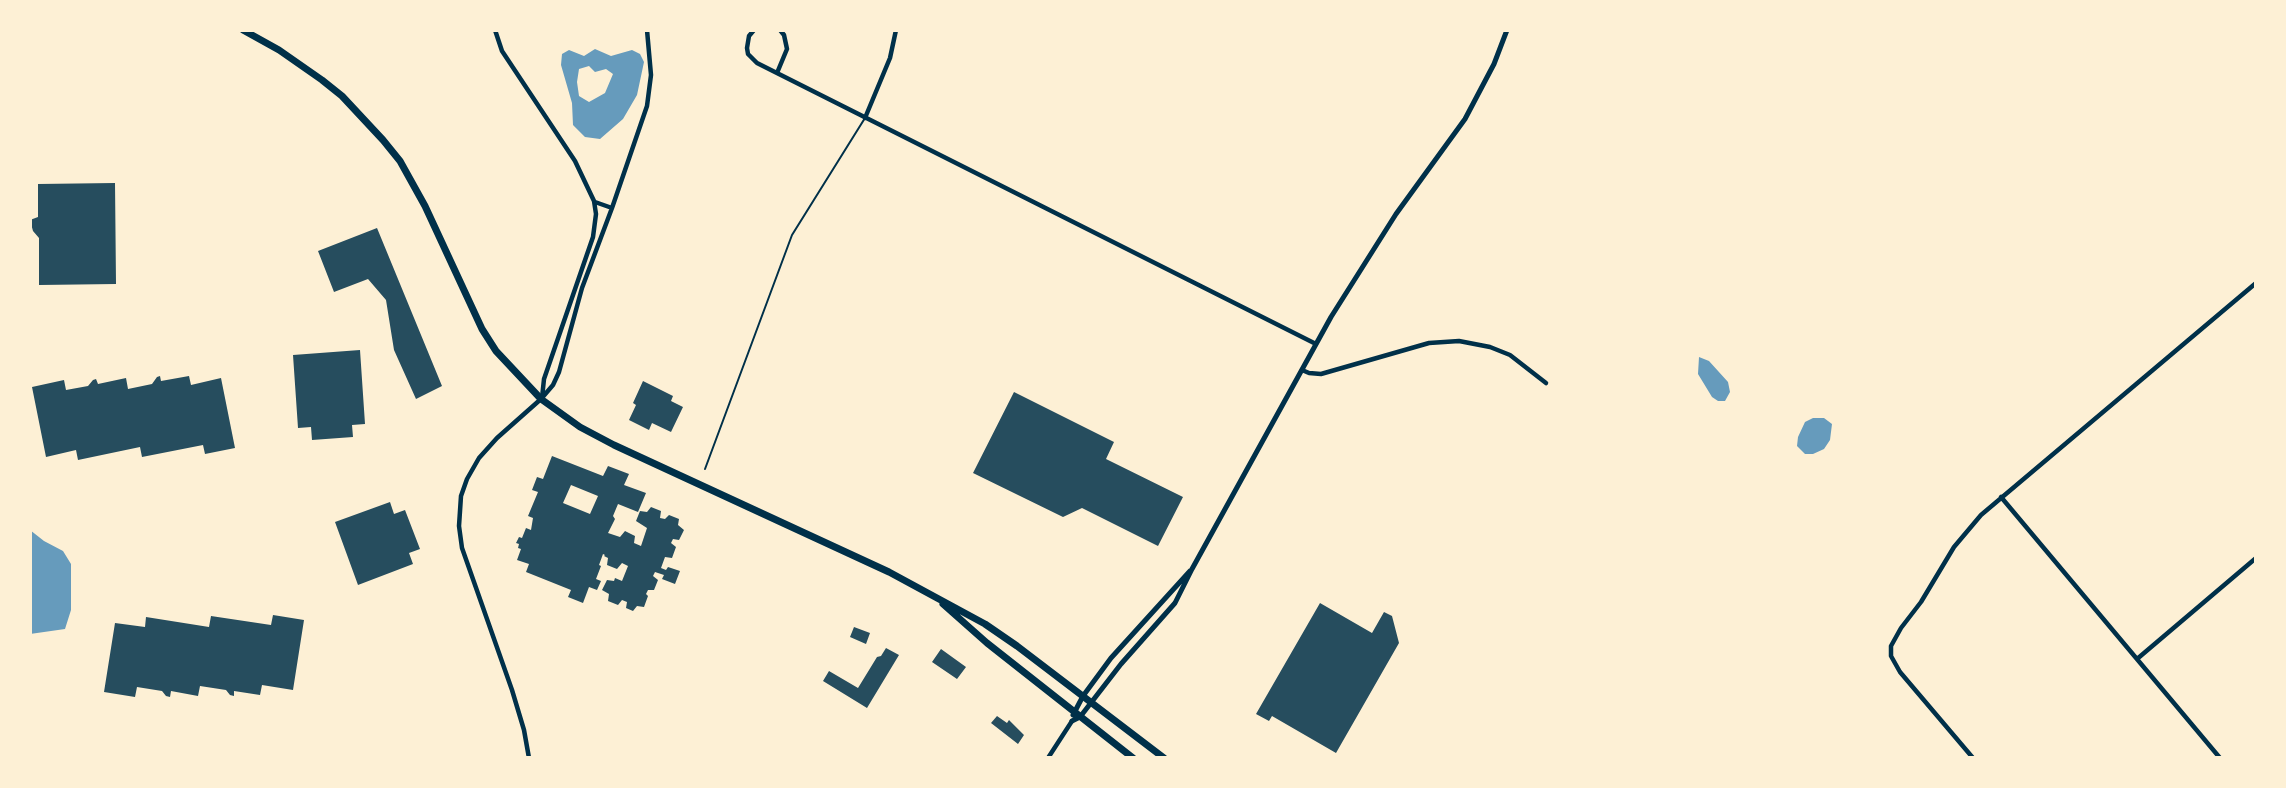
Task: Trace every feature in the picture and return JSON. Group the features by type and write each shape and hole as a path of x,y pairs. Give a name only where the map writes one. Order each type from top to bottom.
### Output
{"main road":[{"path":"243,30 279,50 342,96 400,161 425,206 482,329 496,351 541,399 580,427 614,445 889,572 1001,634 1164,758"},
{"path":"935,597 986,643 1073,712 1076,719 1133,758"}],"street":[{"path":"495,30 502,51 575,161 594,201 596,214 593,237 544,379 541,399"},
{"path":"529,758 512,690 462,548 459,511 463,487 478,458 554,385 582,288 647,106 651,75 647,30"},
{"path":"754,30 747,42 748,54 757,63 1316,344"},
{"path":"777,73 787,49 780,30"},
{"path":"865,118 887,67 896,30"},
{"path":"1048,758 1121,664 1170,611 1316,344 1384,232 1465,119 1494,64 1507,30"},
{"path":"594,201 612,208"},
{"path":"1973,758 1900,672 1891,656 1891,646 1901,628 1921,602 1954,547 1974,523 2001,497 2256,283"},
{"path":"1302,370 1321,374 1429,344 1459,341 1490,347 1510,355 1546,383"},
{"path":"2001,497 2220,758"},
{"path":"2137,659 2256,558"},
{"path":"1073,712 1119,649 1192,569"}],"lane":[{"path":"705,469 792,235 865,118"}],"water":[{"path":"595,49 611,56 632,50 640,54 644,62 637,95 623,119 600,139 585,137 573,125 572,103 561,65 562,54 569,50 584,56","holes":["589,66 595,72 606,69 613,74 605,93 589,102 579,96 579,69"]},
{"path":"1699,357 1709,361 1728,382 1730,392 1725,401 1712,397 1698,374"},
{"path":"1813,418 1824,418 1832,424 1830,440 1824,449 1805,454 1797,446 1798,437 1805,422"},
{"path":"30,530 63,551 71,564 71,610 65,629 30,634"}],"building":[{"path":"115,183 116,284 39,285 39,238 33,231 30,220 38,217 38,184"},
{"path":"377,228 442,386 416,399 394,350 386,300 368,279 334,292 318,251"},
{"path":"360,350 365,424 352,425 353,437 312,440 311,427 298,428 293,355"},
{"path":"160,376 161,381 189,376 191,385 221,378 235,448 205,454 203,445 142,457 140,447 78,460 76,450 46,457 32,387 64,380 66,390 88,386 96,379 98,384 126,378 128,389 152,384"},
{"path":"643,381 673,396 671,401 683,407 671,432 652,423 649,430 629,420"},
{"path":"1014,392 1114,442 1106,459 1183,497 1158,546 1082,508 1063,517 973,473"},
{"path":"552,456 603,476 608,466 629,474 624,485 646,493 638,512 618,504 608,533 620,537 625,531 635,536 634,543 641,546 647,528 636,521 640,511 647,512 651,507 661,511 660,518 665,519 669,515 679,519 678,525 684,530 679,540 673,539 671,543 676,547 672,558 665,557 661,568 680,571 675,584 662,579 664,575 655,572 653,576 658,580 654,590 648,590 644,607 637,606 633,611 626,608 627,602 622,600 618,605 608,601 609,594 602,590 607,580 614,581 615,578 622,581 628,566 622,563 617,569 607,565 608,558 603,554 596,579 601,581 597,590 589,587 583,603 568,597 571,590 526,572 529,564 517,560 521,549 516,543 519,537 522,538 526,528 531,530 533,518 528,516 538,492 532,490 537,477 543,479","holes":["571,485 598,496 590,514 563,503"]},
{"path":"390,502 394,514 405,510 420,549 409,553 413,564 358,585 335,522"},
{"path":"1320,603 1372,633 1384,612 1392,616 1399,643 1336,753 1272,716 1269,721 1256,714"},
{"path":"273,615 304,620 293,690 262,685 260,695 234,691 234,696 226,690 200,686 198,696 171,691 170,697 162,691 137,687 135,697 104,692 115,623 145,627 146,617 209,627 211,616 271,625"},
{"path":"854,627 870,633 866,644 850,637"},
{"path":"886,648 899,655 867,708 823,681 829,671 858,688 877,657 881,656"},
{"path":"941,649 966,667 957,679 932,662"},
{"path":"997,716 1007,723 1009,720 1024,735 1018,744 991,723"}]}
